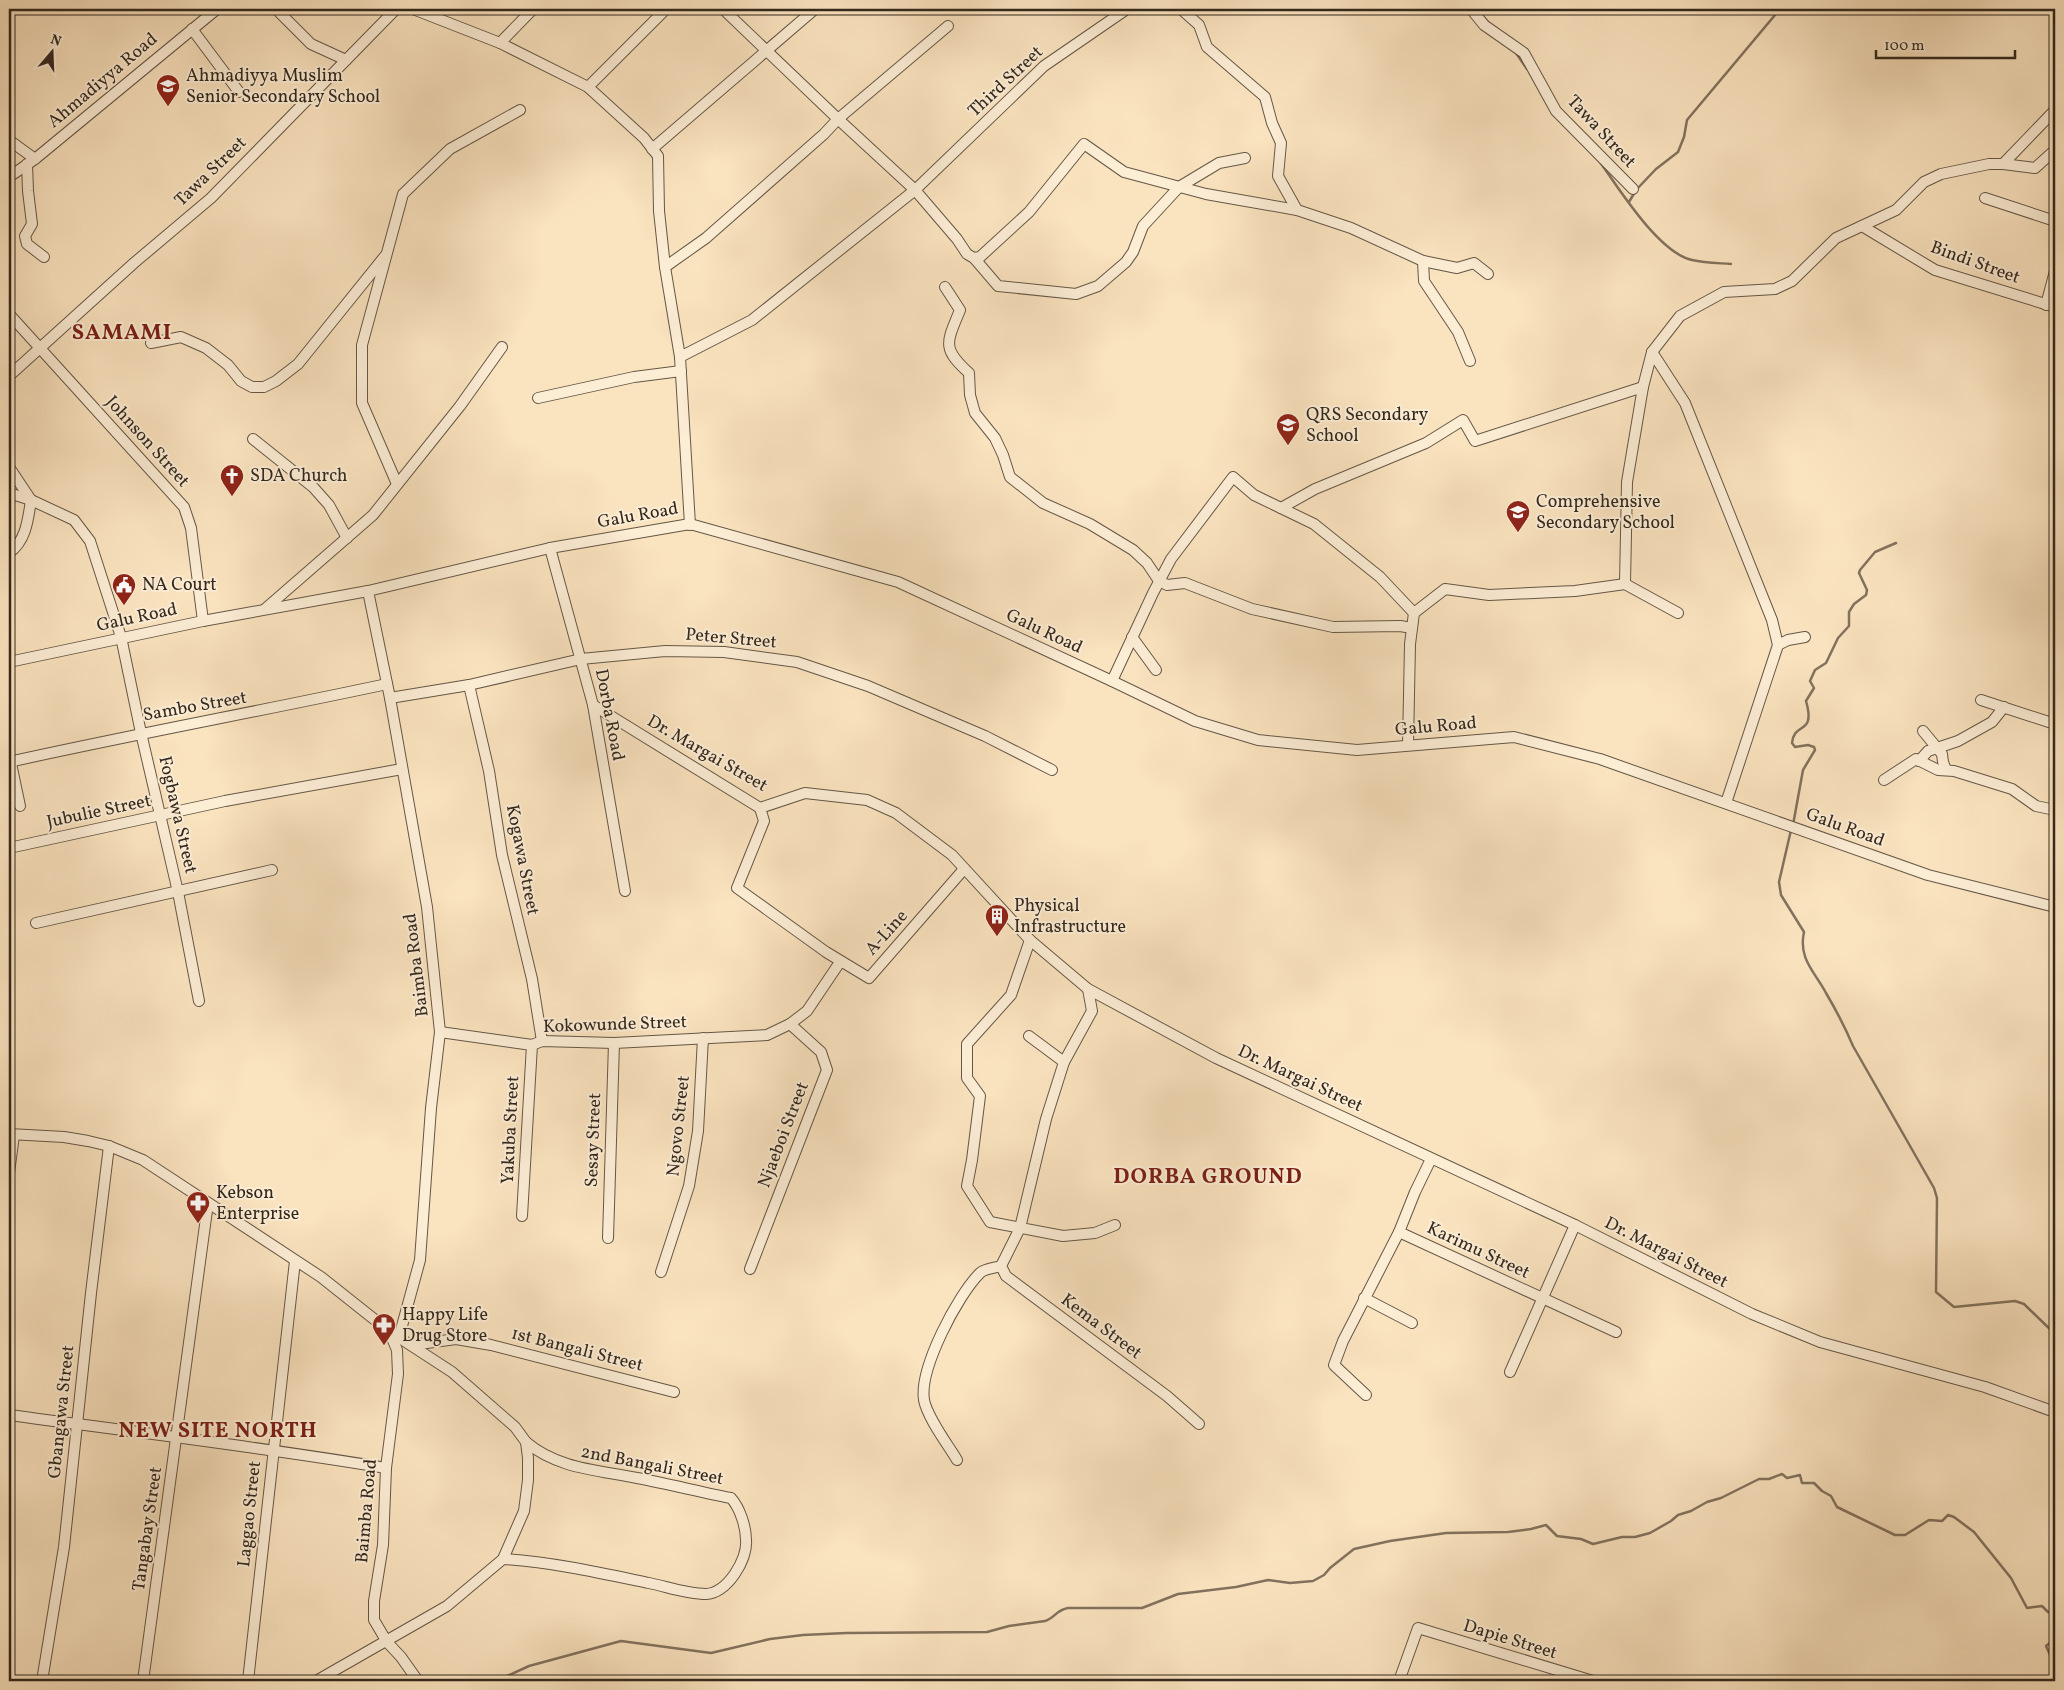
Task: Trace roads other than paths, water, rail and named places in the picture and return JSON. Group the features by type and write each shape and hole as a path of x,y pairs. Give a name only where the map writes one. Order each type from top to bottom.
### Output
{"street":[{"name":"Ahmadiyya Road","path":"9,177 31,162 216,9"},
{"path":"276,9 311,44 346,60"},
{"name":"Tawa Street","path":"9,376 134,262 211,198 396,9"},
{"path":"413,9 500,43 588,87 644,138 658,156 659,211 665,267 680,357 690,524"},
{"path":"500,43 533,9"},
{"path":"588,87 666,9"},
{"path":"722,9 916,190 957,239 967,254 974,258 998,286 1076,294 1098,286 1126,262 1143,226 1179,187 1219,163 1245,158"},
{"path":"652,149 815,9"},
{"name":"Third Street","path":"680,357 752,320 916,190 1044,66 1127,9"},
{"path":"1181,9 1200,25 1207,47 1265,97 1272,123 1281,144 1278,176 1297,210"},
{"name":"Tawa Street","path":"1471,9 1484,26 1524,53 1556,111 1633,188"},
{"path":"665,267 706,238 824,134 838,119 948,26"},
{"path":"192,29 238,92"},
{"path":"397,484 362,402 362,345 403,194 450,149 520,110"},
{"path":"2003,164 2055,110"},
{"path":"9,140 31,162 28,191 32,224 25,236 27,244 44,257"},
{"path":"974,258 980,257 1029,212 1084,144 1124,172 1206,194 1297,210 1350,228 1423,261 1457,268 1474,263 1488,274"},
{"path":"1624,584 1627,482 1643,387 1652,352 1680,316 1724,292 1775,289 1792,281 1836,238 1896,210 1924,182 1941,174 1989,164 2035,168 2055,150"},
{"path":"1985,198 2055,221"},
{"name":"Bindi Street","path":"1862,226 1935,270 2051,306"},
{"path":"151,343 181,337 206,348 228,365 241,381 252,387 264,387 276,381 298,364 387,253"},
{"path":"1423,261 1424,281 1458,332 1470,361"},
{"path":"2051,306 2055,272"},
{"path":"945,287 960,310 951,332 948,346 954,360 969,373 970,395 975,413 995,438 1010,477 1043,503 1090,524 1133,550 1147,563 1159,581 1167,585 1185,583 1252,608 1333,627 1400,626 1412,628"},
{"name":"Johnson Street","path":"9,314 184,507 192,528 203,620"},
{"path":"265,610 372,515 460,406 502,347"},
{"path":"1652,352 1685,403 1765,603 1778,645 1726,803"},
{"path":"538,398 634,377 681,371"},
{"path":"1281,508 1315,489 1426,443 1463,420 1475,441 1643,387"},
{"path":"254,439 313,487 328,505 346,538"},
{"path":"9,467 31,500 26,528 17,547 9,553"},
{"path":"1112,680 1171,559 1233,477 1254,495 1314,524 1380,577 1414,613"},
{"name":"Fogbawa Street","path":"9,493 31,500 74,520 90,541 121,637 141,733 162,816 199,1001"},
{"name":"Galu Road","path":"9,662 203,620 368,591 550,548 690,524 898,582 1112,680 1195,721 1258,740 1356,750 1514,737 1600,759 1928,875 2055,907"},
{"name":"Dorba Road","path":"550,548 593,705 625,891"},
{"path":"1408,746 1410,644 1414,613 1444,589 1489,596 1575,591 1624,584 1678,613"},
{"name":"Baimba Road","path":"368,591 390,698 426,907 440,1032 431,1108 420,1260 399,1337"},
{"path":"1778,645 1788,640 1805,636"},
{"path":"1132,637 1156,670"},
{"name":"Peter Street","path":"390,698 469,685 581,660 666,651 724,652 797,662 868,686 984,736 1052,770"},
{"name":"Sambo Street","path":"9,759 266,710 387,684"},
{"name":"Kogawa Street","path":"469,685 489,771 502,855 532,979 542,1041"},
{"path":"1981,700 2055,724"},
{"name":"Dr. Margai Street","path":"593,705 760,808 805,793 867,800 896,813 952,855 1030,940 1088,989 1216,1058 1575,1226 1669,1271 1714,1296 1820,1342 1985,1387 2055,1412"},
{"path":"1919,761 1928,751 1958,741 1992,722 2004,707"},
{"path":"1923,731 1939,748 1946,770"},
{"path":"9,759 20,806"},
{"path":"1884,780 1916,759 1938,770 1954,771 2012,789 2036,806 2055,810"},
{"name":"Jubulie Street","path":"9,848 225,801 402,769"},
{"path":"760,808 764,820 737,888 840,962 806,1011 790,1024"},
{"name":"A-Line","path":"840,962 869,978 964,869"},
{"path":"36,923 272,870"},
{"path":"1030,940 1011,995 967,1044 967,1078 980,1096 967,1186 990,1222 1063,1236 1095,1233 1115,1225"},
{"path":"957,1460 924,1402 923,1383 931,1357 962,1296 981,1272 1001,1266 1011,1250 1020,1228 1046,1119 1064,1062 1092,1011 1088,989"},
{"name":"Kokowunde Street","path":"440,1032 532,1045 542,1041 614,1042 767,1036 790,1024"},
{"name":"Njaeboi Street","path":"750,1269 827,1070 822,1052 790,1024"},
{"path":"1029,1036 1064,1062"},
{"name":"Ngovo Street","path":"660,1272 689,1186 698,1131 703,1038"},
{"name":"Sesay Street","path":"608,1238 614,1042"},
{"name":"Yakuba Street","path":"522,1216 532,1045"},
{"path":"9,1173 11,1134 64,1137 108,1146 143,1160 321,1277 389,1331 452,1372 515,1427 526,1442 528,1480 524,1511 503,1559 447,1606 316,1681"},
{"name":"Gbangawa Street","path":"42,1681 64,1547 108,1146"},
{"name":"Karimu Street","path":"1431,1159 1415,1192 1400,1232 1616,1332"},
{"name":"Tangabay Street","path":"143,1681 208,1203"},
{"path":"1510,1372 1575,1226"},
{"path":"1366,1396 1334,1365 1343,1341 1364,1298 1400,1232"},
{"name":"Laggao Street","path":"248,1681 296,1262"},
{"name":"Kema Street","path":"1001,1266 1006,1276 1167,1396 1199,1424"},
{"path":"1364,1298 1412,1323"},
{"name":"Baimba Road","path":"389,1331 397,1350 398,1374 386,1468 383,1545 374,1601 374,1620 387,1642 401,1657 418,1681"},
{"name":"1st Bangali Street","path":"412,1345 456,1339 491,1345 674,1392"},
{"path":"9,1415 177,1439 274,1450 386,1468"},
{"name":"2nd Bangali Street","path":"503,1559 533,1560 677,1590 706,1594 718,1591 729,1582 741,1561 747,1542 737,1504 731,1498 568,1466 549,1458 526,1442"},
{"name":"Dapie Street","path":"1399,1681 1418,1628 1593,1681"}],"waterway":[{"path":"1477,9 1489,23"},
{"path":"1629,202 1636,190 1656,169 1678,152 1684,137 1687,120 1780,9"},
{"path":"1516,53 1527,69"},
{"path":"1600,162 1629,203 1666,246 1679,255 1692,260 1731,264"},
{"path":"1793,825 1803,770 1815,750 1814,747 1808,745 1795,747 1792,743 1796,732 1804,727 1808,719 1806,701 1814,688 1810,681 1815,670 1826,663 1838,638 1849,626 1849,612 1854,604 1866,595 1867,590 1859,573 1860,570 1875,552 1896,543"},
{"path":"1791,830 1779,882 1781,895 1804,932 1803,950 1805,958 1822,985 1853,1046 1934,1188 1937,1198 1936,1292 1954,1307 2015,1301 2024,1304 2055,1334"},
{"path":"496,1681 529,1666 621,1641 711,1653 770,1639 803,1635 987,1632 1009,1626 1045,1621 1061,1610 1068,1608 1142,1608 1178,1594 1236,1587 1268,1580 1290,1583 1313,1581 1324,1575 1354,1549 1390,1541 1446,1533 1508,1532 1546,1525 1557,1536 1581,1539 1593,1544 1650,1533 1678,1515 1691,1511 1707,1502 1721,1498 1759,1479 1769,1479 1782,1474 1787,1478 1800,1475 1802,1483 1814,1483 1831,1496 1837,1507 1895,1535 1905,1535 1929,1520 1942,1521 1948,1515 1954,1517 1974,1532 2011,1578 2027,1608 2042,1606 2048,1612 2055,1613"},
{"path":"2055,1639 2046,1646 2051,1657 2055,1660"}],"place":[{"name":"Ahmadiyya Muslim Senior Secondary School","path":"168,107"},
{"name":"QRS Secondary School","path":"1288,446"},
{"name":"SDA Church","path":"232,497"},
{"name":"Comprehensive Secondary School","path":"1518,533"},
{"name":"NA Court","path":"124,606"},
{"name":"Physical Infrastructure","path":"997,937"},
{"name":"Kebson Enterprise","path":"198,1224"},
{"name":"Happy Life Drug Store","path":"384,1346"}],"district":[{"name":"SAMAMI","path":"122,333"},
{"name":"DORBA GROUND","path":"1208,1177"},
{"name":"NEW SITE NORTH","path":"218,1431"}]}
